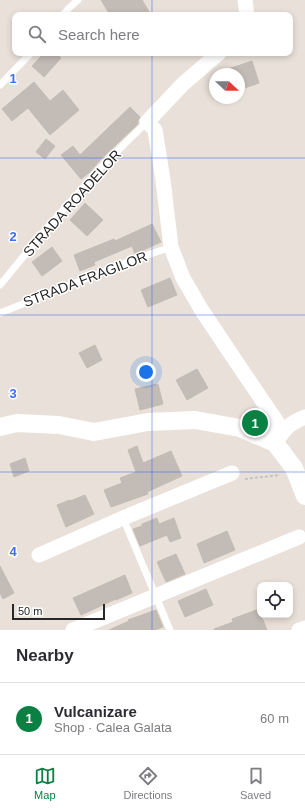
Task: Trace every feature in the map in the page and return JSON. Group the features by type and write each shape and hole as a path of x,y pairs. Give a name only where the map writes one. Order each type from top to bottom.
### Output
{"street":[{"path":"245,0 246,12"},
{"path":"216,56 183,84 147,122 155,130 171,247 183,278 277,422 275,443"},
{"path":"275,443 287,427 295,421 305,417"},
{"path":"0,427 24,423 59,425 94,432 148,422 196,420 240,428 275,443 294,468 305,496"},
{"path":"39,555 123,518 232,473"},
{"path":"73,630 299,537"},
{"path":"299,630 305,628"}],"lane":[{"path":"66,12 78,0"},
{"path":"0,85 28,56"},
{"name":"STRADA ROADELOR","path":"0,285 47,228 93,176 147,122"},
{"name":"STRADA FRAGILOR","path":"0,312 133,260 171,247"},
{"path":"123,518 170,630"}],"path":[{"path":"232,473 239,479 279,475 294,468"}],"building":[{"path":"101,0 142,0 149,12 108,12"},
{"path":"41,56 59,56 61,58 44,77 32,66"},
{"path":"252,61 259,83 245,88 245,68 231,68"},
{"path":"34,82 50,101 63,90 79,110 50,135 28,108 12,121 2,109"},
{"path":"130,107 140,117 138,124 100,160 90,172 81,179 61,155 73,146 80,155"},
{"path":"46,139 55,146 45,159 36,152"},
{"path":"85,203 103,220 87,236 70,220"},
{"path":"152,224 161,242 135,254 132,246 94,262 95,265 80,271 74,255 114,239 115,241"},
{"path":"52,247 62,261 42,276 32,262"},
{"path":"170,278 177,295 148,307 141,290"},
{"path":"95,345 102,360 87,368 79,353"},
{"path":"197,369 208,388 187,400 176,380"},
{"path":"158,384 163,404 140,410 135,389"},
{"path":"137,446 143,463 171,451 182,476 147,492 148,494 111,507 104,490 122,483 120,478 136,472 128,450"},
{"path":"25,458 29,471 14,477 10,464"},
{"path":"85,495 94,514 66,527 57,505"},
{"path":"157,518 159,524 174,518 181,538 170,542 167,535 140,546 133,529"},
{"path":"227,531 235,550 204,563 197,544"},
{"path":"176,554 185,574 166,582 157,562"},
{"path":"0,566 14,593 3,599 0,593"},
{"path":"125,575 132,593 81,615 73,598"},
{"path":"206,589 213,605 185,617 178,601"},
{"path":"156,610 163,627 155,630 109,630 129,621 128,620"},
{"path":"257,610 257,618 262,618 267,630 214,630 233,622 232,619"}],"place":[{"name":"Vulcanizare","path":"255,423"}]}
